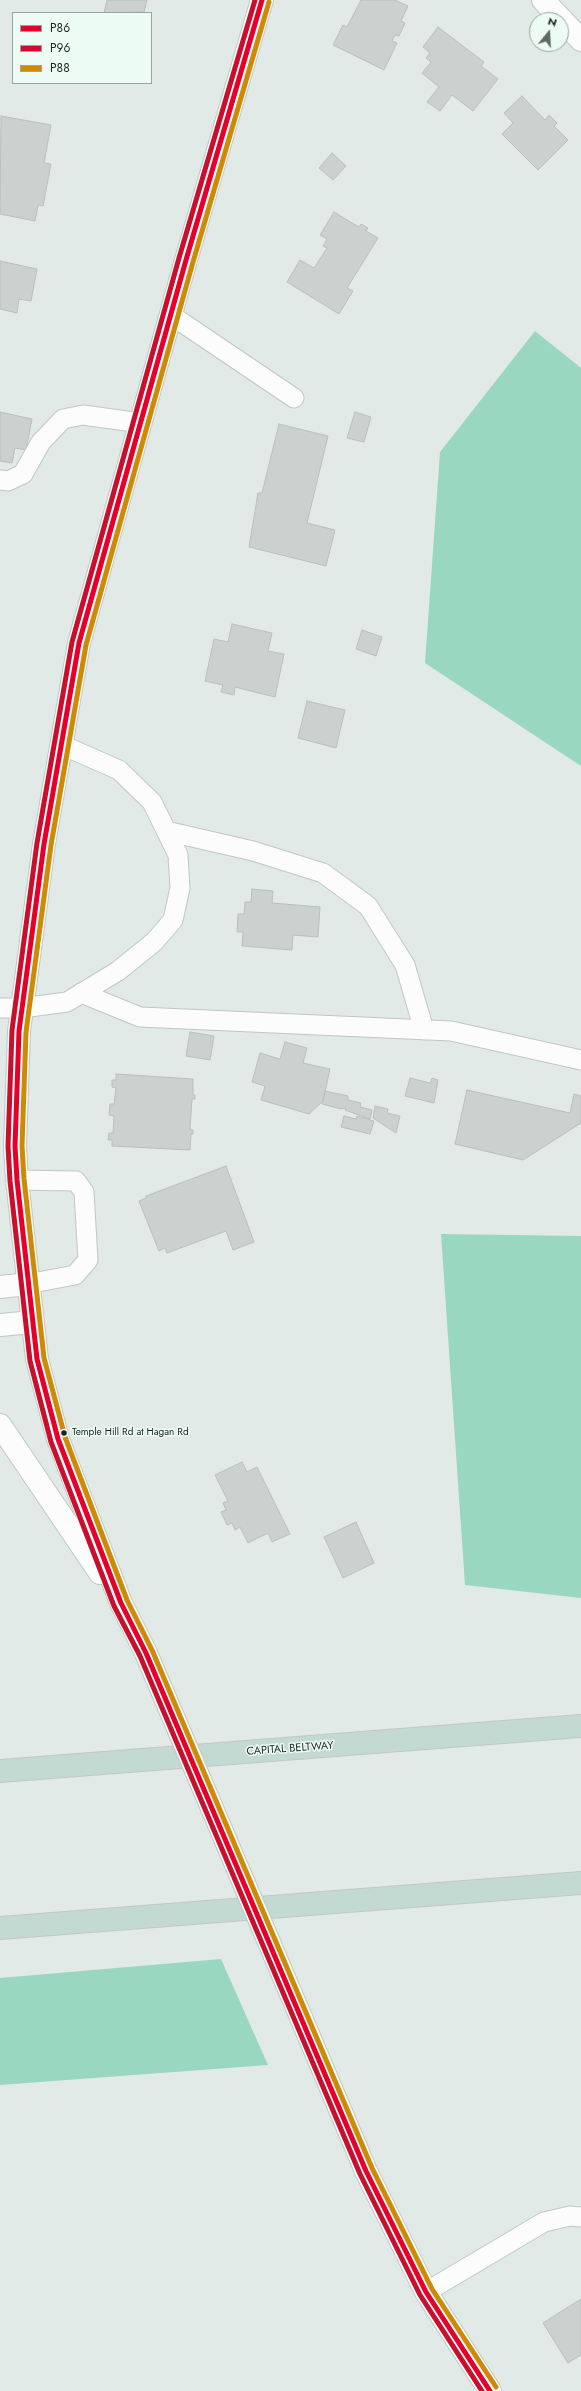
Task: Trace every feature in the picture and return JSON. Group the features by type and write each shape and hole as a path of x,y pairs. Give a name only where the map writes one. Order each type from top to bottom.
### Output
{"highway":[{"name":"CAPITAL BELTWAY","path":"0,1771 581,1726"},
{"path":"0,1928 581,1883"}],"main road":[{"path":"262,0 171,315 80,643 44,844 19,1031 16,1131 17,1180 27,1284 37,1359 58,1439 121,1603 146,1654 366,2171 426,2292 490,2391"},
{"path":"543,0 581,40"},
{"path":"0,1287 27,1284"},
{"path":"0,1325 32,1322"},
{"path":"0,1425 121,1603"}],"lane":[{"path":"171,315 294,398"},
{"path":"0,480 8,481 23,474 41,442 63,419 83,415 141,423"},
{"path":"0,1008 22,1008 67,1002 118,971 154,942 173,920 180,888 178,855 152,802 119,770 62,745"},
{"path":"166,831 253,851 323,874 368,906 405,964 424,1030"},
{"path":"82,993 140,1017 451,1031 581,1060"},
{"path":"17,1180 76,1181 84,1192 88,1260 75,1275 27,1284"},
{"path":"426,2292 544,2222 570,2216 581,2217"}],"green space":[{"path":"535,331 581,368 581,766 425,663 440,452"},
{"path":"441,1234 581,1236 581,1598 465,1585"},
{"path":"221,1959 268,2065 0,2085 0,1978"}],"building":[{"path":"107,0 147,0 144,12 104,12"},
{"path":"361,0 395,0 408,6 401,21 405,23 399,36 395,35 392,41 397,43 384,70 333,45 343,25 347,27"},
{"path":"438,27 484,62 481,66 498,79 473,111 452,95 440,111 427,102 439,87 422,73 431,62 426,58 430,53 423,47"},
{"path":"522,96 545,120 549,115 557,123 554,126 568,140 538,170 502,134 513,123 504,113"},
{"path":"1,116 51,125 44,163 51,164 43,206 38,205 35,221 0,214"},
{"path":"332,153 346,166 333,180 319,168"},
{"path":"334,212 359,227 361,224 368,228 366,231 378,238 347,288 353,291 339,314 287,282 300,260 314,268 327,248 323,246 327,239 320,235"},
{"path":"0,261 37,269 31,301 19,299 17,313 0,309"},
{"path":"0,412 32,419 26,450 15,448 12,463 0,461"},
{"path":"355,412 371,417 364,442 347,438"},
{"path":"279,424 328,436 307,523 335,530 326,566 249,547 258,493 262,493"},
{"path":"232,624 272,633 268,651 284,654 275,697 235,687 234,695 221,692 223,685 205,681 214,639 228,642"},
{"path":"362,630 382,637 376,656 356,649"},
{"path":"307,701 345,710 336,748 298,738"},
{"path":"252,889 273,891 272,903 320,907 318,937 293,935 292,950 242,946 243,932 237,932 238,914 244,914 245,902 251,902"},
{"path":"190,1032 214,1036 210,1060 186,1056"},
{"path":"285,1042 307,1048 303,1063 330,1069 323,1101 309,1114 261,1100 265,1086 252,1082 260,1053 280,1059"},
{"path":"116,1074 193,1079 193,1095 195,1095 195,1099 192,1099 190,1129 193,1130 193,1134 191,1134 190,1150 112,1146 112,1140 108,1140 109,1133 113,1133 114,1116 109,1115 110,1104 114,1104 116,1088 112,1087 112,1080 116,1080"},
{"path":"410,1078 430,1083 432,1078 438,1080 434,1103 405,1096"},
{"path":"467,1090 570,1113 574,1094 581,1096 581,1123 523,1160 455,1144"},
{"path":"325,1091 348,1096 348,1100 361,1103 360,1107 372,1110 370,1119 345,1110 346,1108 341,1109 322,1104"},
{"path":"375,1106 388,1109 387,1113 400,1116 396,1133 373,1118"},
{"path":"344,1116 356,1119 357,1116 374,1121 370,1134 341,1127"},
{"path":"226,1166 254,1242 233,1250 226,1231 167,1253 165,1248 159,1251 139,1201 146,1198 146,1196"},
{"path":"242,1462 247,1472 257,1467 290,1534 272,1542 268,1533 248,1543 240,1527 235,1530 232,1523 227,1525 221,1512 226,1510 223,1503 228,1501 215,1475"},
{"path":"356,1522 374,1563 343,1578 324,1537"},
{"path":"581,2299 581,2355 568,2363 543,2323"}],"transit line":[{"name":"P96","path":"255,0 179,258 72,642 37,843 12,1030 8,1146 10,1181 30,1361 51,1442 114,1606 140,1656 360,2174 420,2295 482,2391"},
{"name":"P86","path":"262,0 186,260 79,643 44,844 19,1031 15,1146 17,1180 37,1359 58,1439 121,1603 146,1653 366,2171 426,2292 490,2391"},
{"name":"P88","path":"269,2 193,262 86,645 51,845 26,1032 22,1146 24,1179 44,1358 65,1437 127,1600 152,1650 372,2168 432,2289 496,2387"}],"place":[{"name":"Temple Hill Rd at Hagan Rd","path":"64,1433"}]}
